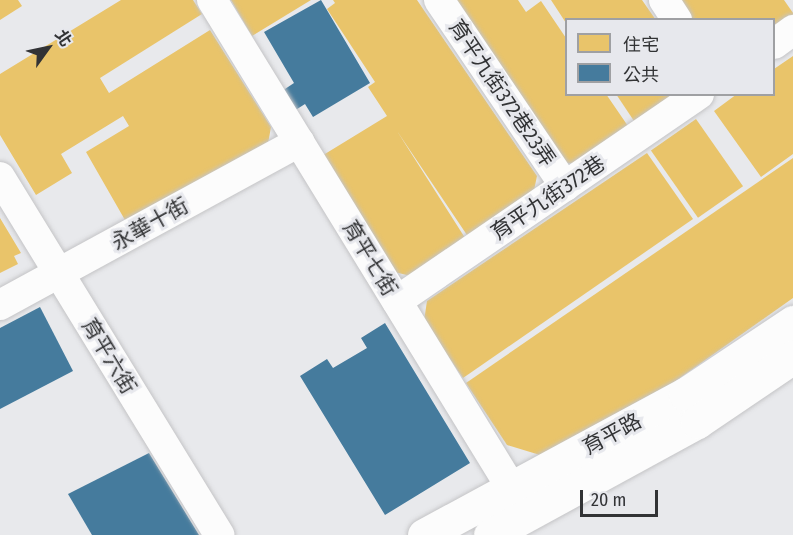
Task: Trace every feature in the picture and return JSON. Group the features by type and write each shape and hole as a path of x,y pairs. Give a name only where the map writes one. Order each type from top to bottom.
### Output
{"street":[{"name":"育平七街","path":"212,0 519,502"},
{"name":"育平九街372巷23弄","path":"439,0 565,186"},
{"path":"664,0 676,18"},
{"path":"775,43 793,30"},
{"name":"育平九街372巷","path":"397,301 696,96"},
{"name":"永華十街","path":"0,305 299,142"},
{"name":"育平六街","path":"0,177 219,535"},
{"name":"育平路","path":"490,535 519,502 793,322"},
{"name":"育平路","path":"424,535 519,502 697,422 793,357"}],"building: 住宅":[{"path":"0,0 18,0 22,6 0,20"},
{"path":"121,0 193,0 202,14 100,78 109,93 210,30 271,127 267,149 129,227 86,152 129,126 123,116 61,154 72,173 36,195 0,135 0,74"},
{"path":"231,0 311,0 252,36"},
{"path":"333,0 417,0 537,176 533,195 469,238 397,131 467,241 411,276 390,271 320,157 387,116 368,87 375,82 327,9 335,3"},
{"path":"447,0 518,0 526,12 541,1 565,37 565,96 607,96 630,129 580,164 557,162"},
{"path":"551,0 642,0 655,18 565,18 565,21"},
{"path":"673,0 784,0 793,13 793,23 775,36 775,18 686,18"},
{"path":"793,56 793,154 761,177 714,111 734,96 775,96 775,68"},
{"path":"617,96 682,96 638,127"},
{"path":"696,119 743,186 698,218 651,151"},
{"path":"647,153 693,219 463,378 424,321 427,301"},
{"path":"793,158 793,298 674,382 540,455 507,445 466,383"},
{"path":"0,218 21,253 14,256 18,264 0,273"}],"building: 公共":[{"path":"321,0 370,83 313,117 305,104 294,111 282,91 294,83 264,32"},
{"path":"40,307 73,371 0,409 0,328"},
{"path":"385,323 470,463 385,515 300,376 327,359 333,368 367,348 361,338"},
{"path":"149,453 199,535 92,535 68,494"}]}
